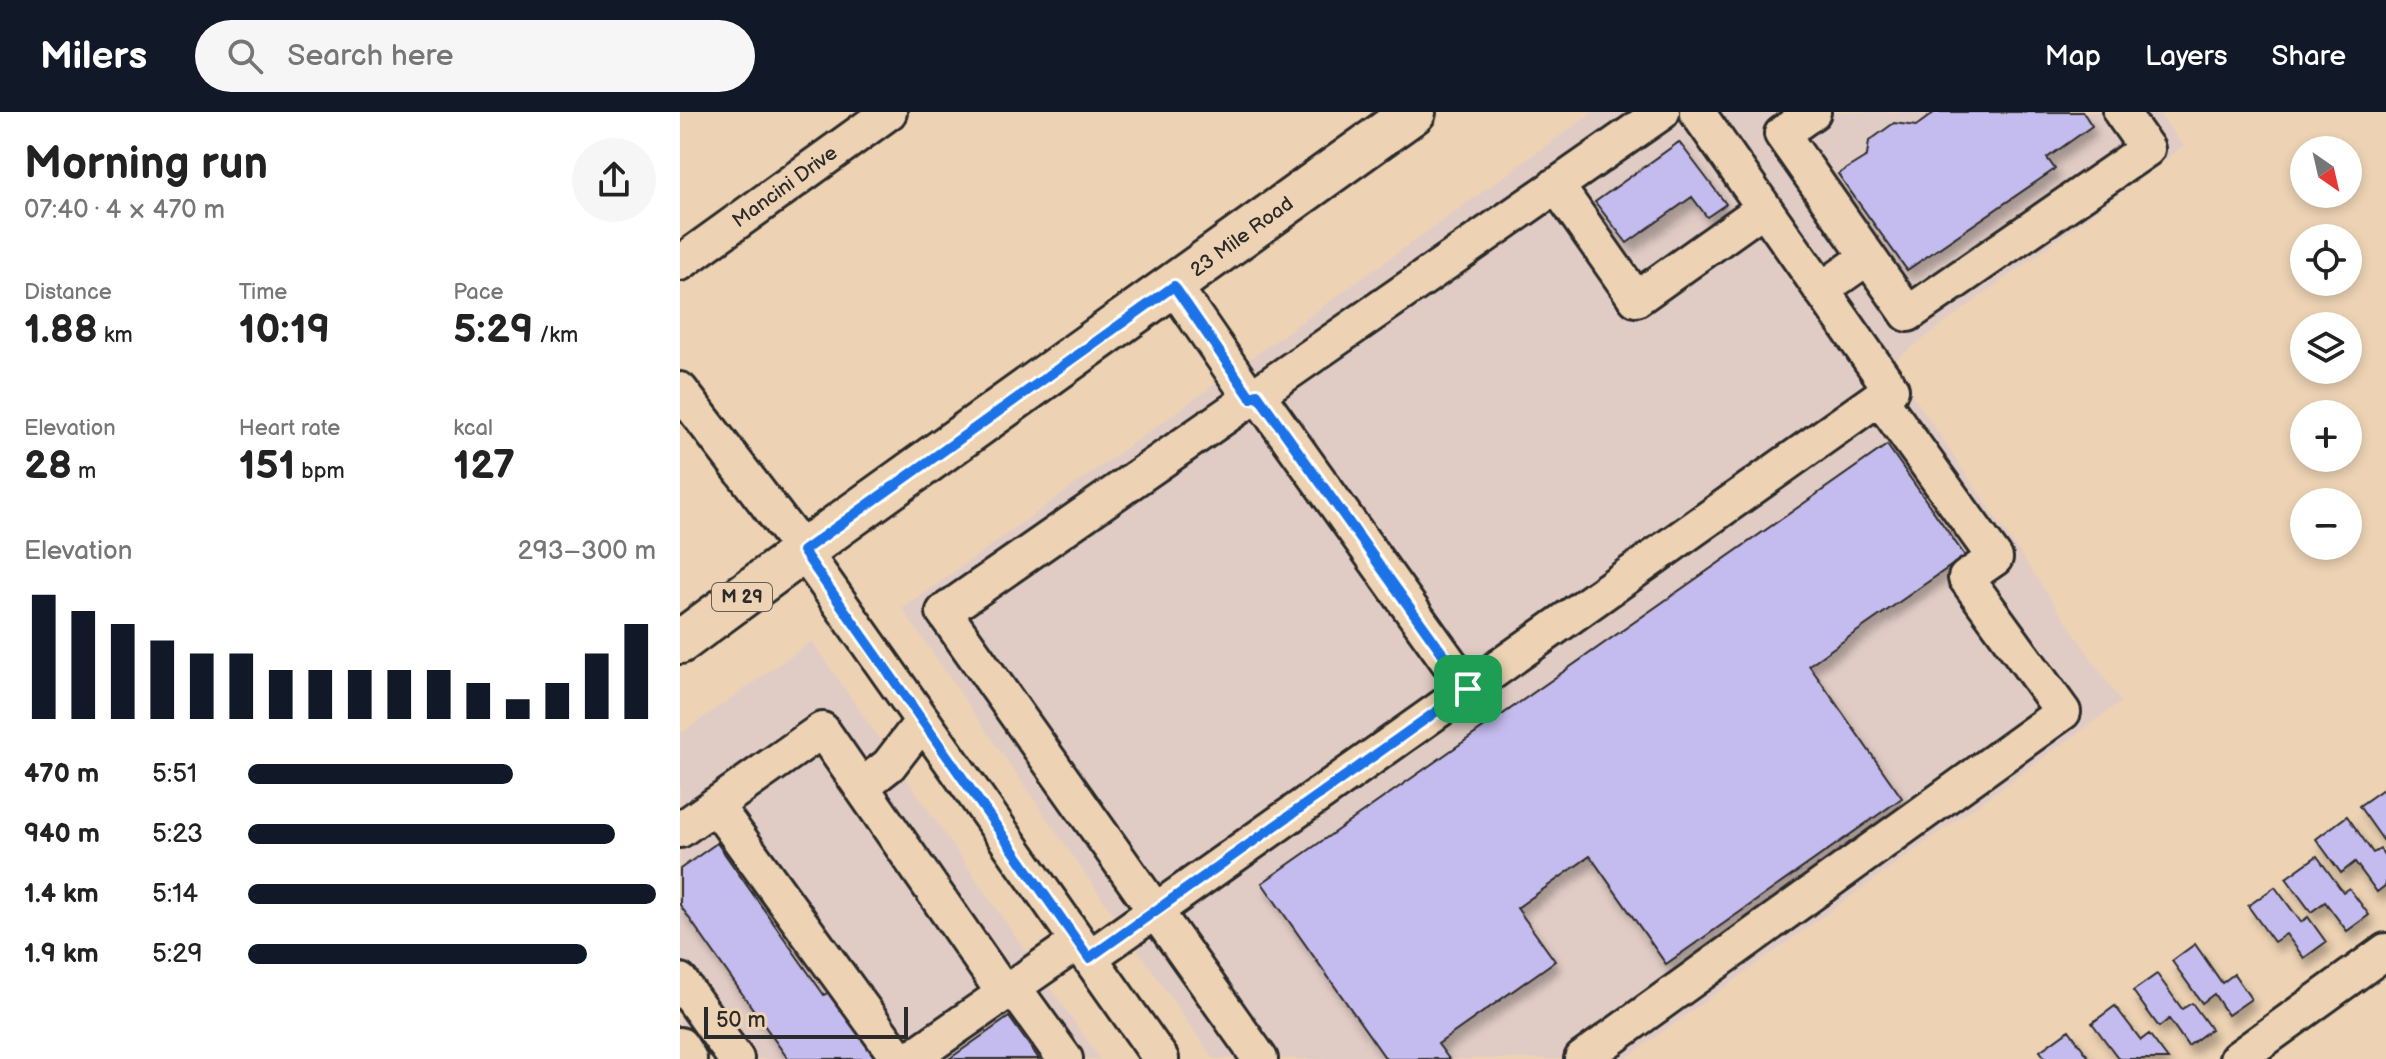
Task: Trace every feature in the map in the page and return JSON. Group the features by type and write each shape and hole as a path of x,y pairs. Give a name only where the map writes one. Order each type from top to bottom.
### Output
{"main road":[{"name":"23 Mile Road","path":"680,642 1414,112"}],"street":[{"name":"Mancini Drive","path":"680,263 889,112"},
{"path":"1260,1059 944,612 1662,112"},
{"path":"910,1059 1009,990 1155,911 1891,389 1697,112"},
{"path":"1813,112 1774,123 1908,314 2147,149 2121,112"},
{"path":"1556,185 1636,299 1764,208"},
{"path":"1821,290 1868,257"},
{"path":"1174,286 1468,689"},
{"path":"680,390 803,551 1161,1059"},
{"path":"1582,1059 2063,712 1966,578 1995,558 1879,397"},
{"path":"861,787 889,765 923,721"},
{"path":"680,830 822,730 1009,990 1065,1059"},
{"path":"715,805 899,1059"},
{"path":"2237,1059 2386,951"},
{"path":"680,981 736,1059"},
{"path":"680,1045 689,1059"}],"shaded area":[{"path":"1593,112 2158,112 2184,146 1891,363 2121,702 1625,1059 1213,1059 902,609"},
{"path":"812,641 1100,1059 680,1059 680,734"}],"building":[{"path":"1935,112 2083,112 2092,126 2047,158 2055,169 1907,270 1838,174 1867,156 1869,141 1894,123 1916,126"},
{"path":"1679,142 1726,204 1707,217 1692,197 1627,243 1595,202"},
{"path":"1887,445 1965,556 1809,665 1902,798 1666,964 1590,856 1517,908 1555,961 1438,1044 1449,1059 1386,1059 1262,883"},
{"path":"2386,787 2386,838 2383,840 2359,806"},
{"path":"2347,816 2373,853 2380,849 2386,858 2386,885 2377,892 2355,862 2341,873 2316,839"},
{"path":"717,843 824,995 835,988 884,1059 788,1059 680,905 680,869"},
{"path":"2317,856 2343,892 2349,888 2369,915 2347,931 2325,902 2311,912 2286,878"},
{"path":"2275,887 2301,922 2308,917 2326,942 2304,958 2286,934 2274,942 2248,906"},
{"path":"2195,944 2222,983 2234,974 2251,999 2228,1015 2214,994 2202,1003 2172,961"},
{"path":"2157,974 2182,1009 2192,1003 2211,1029 2188,1046 2169,1019 2159,1027 2133,991"},
{"path":"2115,1006 2141,1040 2149,1034 2168,1059 2119,1059 2092,1023"},
{"path":"1009,1017 1039,1059 949,1059"},
{"path":"2069,1030 2090,1059 2046,1059 2040,1051"}],"route":[{"path":"1174,286 1251,398 1257,394 1468,689 1089,958 803,551 1174,286"}]}
